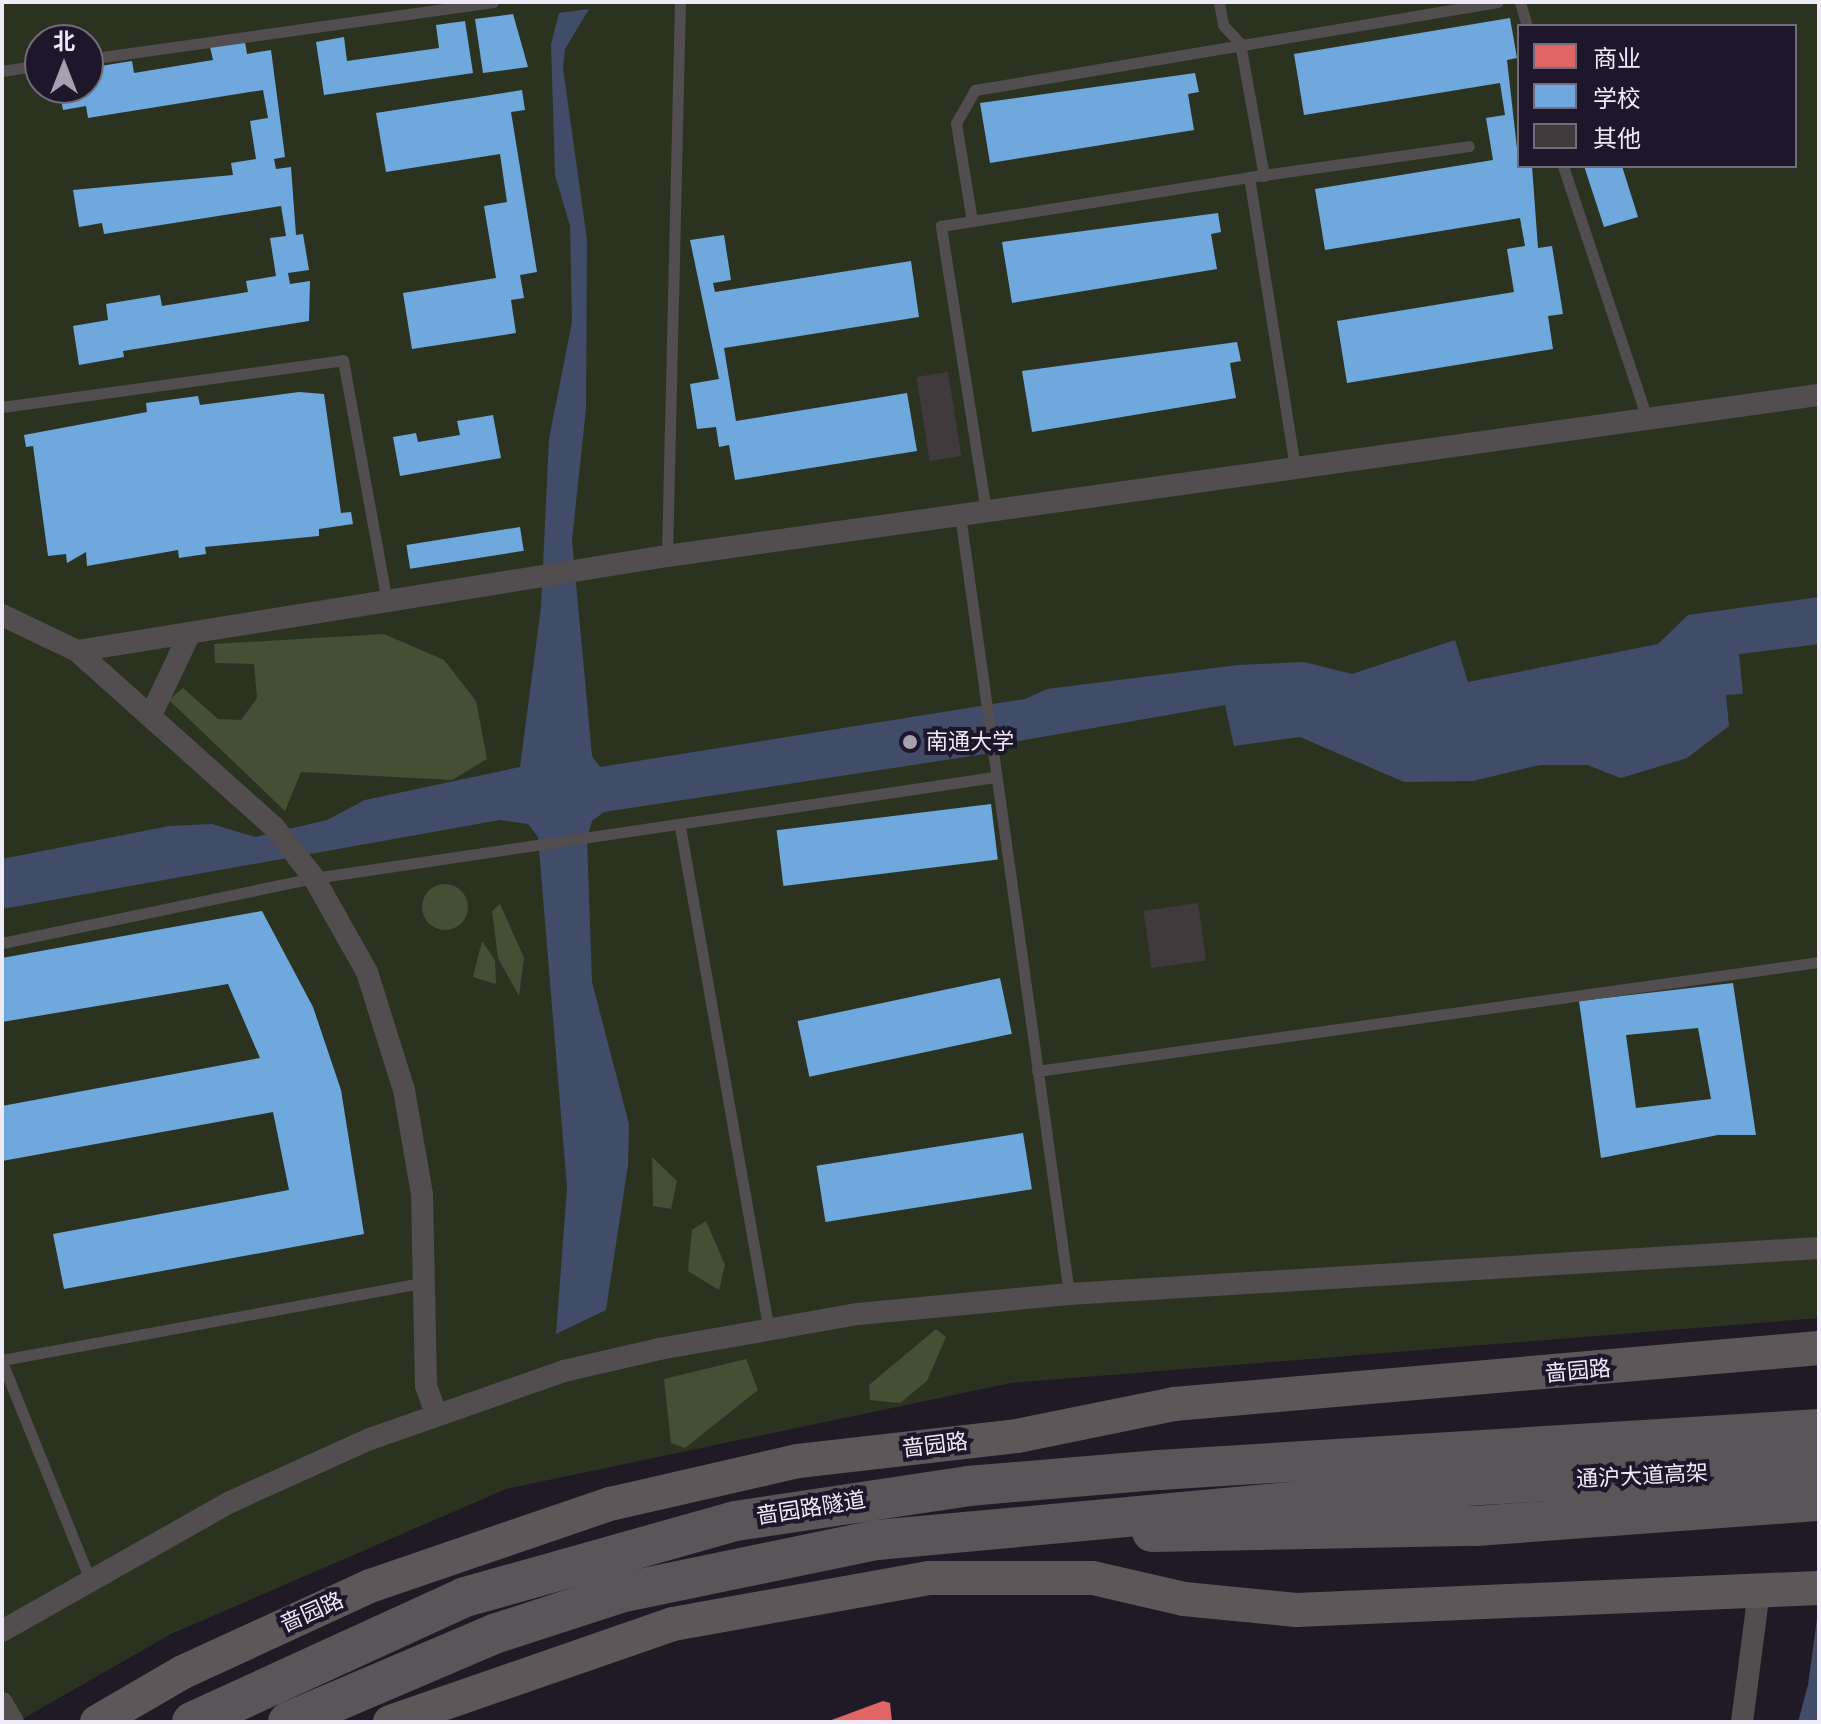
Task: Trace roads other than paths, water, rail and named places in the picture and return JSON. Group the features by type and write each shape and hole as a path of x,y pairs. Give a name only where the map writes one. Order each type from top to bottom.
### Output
{"highway":[{"path":"968,1486 1184,1451 1819,1401"},
{"name":"通沪大道高架","path":"1466,1468 1819,1429"},
{"name":"通沪大道高架","path":"1466,1468 1819,1465"},
{"name":"啬园路隧道","path":"192,1722 465,1597 612,1550 735,1521 968,1486 1466,1468"},
{"name":"啬园路隧道","path":"288,1722 468,1645 620,1593 877,1540 1466,1468"},
{"path":"1020,1524 1209,1536 1819,1501"}],"main road":[{"name":"啬园路","path":"97,1722 183,1672 370,1586 610,1504 798,1461 1017,1436 1174,1404 1819,1348"},
{"path":"390,1722 673,1624 929,1578 1093,1578 1184,1599 1296,1610 1816,1588"}],"street":[{"path":"77,651 667,556 1819,395"},
{"path":"2,615 77,651 277,829 309,870 367,972 404,1090 428,1282 426,1386 436,1414"},
{"path":"151,715 190,633"},
{"path":"2,1631 89,1577 228,1503 436,1414 564,1371 858,1314 1069,1294 1819,1248"},
{"path":"1742,1722 1759,1591"},
{"path":"2,1703 13,1722"}],"lane":[{"path":"104,57 493,2"},
{"path":"667,556 680,2"},
{"path":"1219,2 1223,25 1240,43 1264,176"},
{"path":"972,221 956,123 975,90 1498,2"},
{"path":"1520,2 1526,24"},
{"path":"2,71 24,68"},
{"path":"986,511 941,226 1469,146"},
{"path":"1564,168 1647,419"},
{"path":"1249,177 1295,468"},
{"path":"2,407 343,360 387,601"},
{"path":"960,515 1069,1294"},
{"path":"2,943 309,870 532,847 680,827 995,777"},
{"path":"680,827 770,1331"},
{"path":"1037,1071 1819,962"},
{"path":"89,1577 2,1361 428,1282"}],"water":[{"path":"589,9 565,49 563,68 587,240 586,409 572,540 592,756 600,767 1025,699 1047,689 1238,665 1304,662 1352,674 1455,640 1468,682 1658,644 1688,615 1819,597 1819,644 1739,654 1743,694 1726,695 1729,726 1687,758 1621,778 1587,765 1540,765 1473,781 1404,782 1300,737 1234,746 1225,705 985,747 985,754 604,812 592,821 587,838 592,982 629,1124 628,1165 606,1310 556,1334 567,1188 538,837 528,824 500,820 2,909 2,859 169,826 212,824 255,837 327,820 365,800 520,767 541,607 549,439 572,322 570,226 555,175 551,44 559,13"},
{"path":"1819,1604 1819,1722 1798,1722 1808,1685"}],"place":[{"name":"南通大学","path":"910,742"}]}
